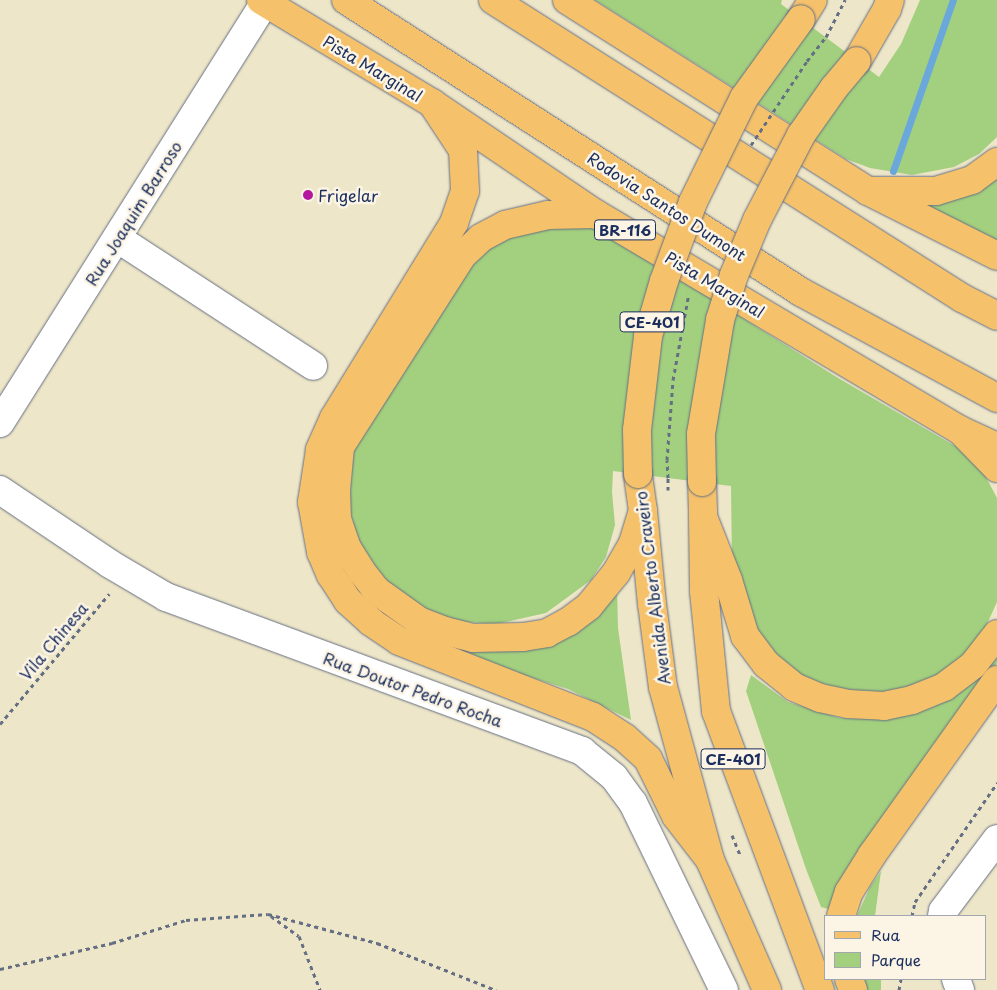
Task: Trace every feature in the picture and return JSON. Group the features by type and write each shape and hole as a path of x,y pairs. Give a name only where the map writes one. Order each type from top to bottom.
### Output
{"main road":[{"name":"Rodovia Santos Dumont","path":"346,0 801,292 997,398"},
{"path":"493,0 962,298 997,316"},
{"path":"567,0 868,190 997,256"},
{"name":"CE-401","path":"820,990 716,710 704,590 701,434 720,320 734,275 757,220 801,135 834,88 857,61 887,9 890,0"},
{"name":"Pista Marginal","path":"263,1 432,103 596,214 960,430 997,447"},
{"name":"Avenida Alberto Craveiro","path":"767,990 710,860 663,687 638,474 637,430 648,336 664,281 704,178 744,98 807,9"},
{"path":"432,103 463,150 466,176 465,191 454,224 334,418 320,450 312,502 321,552 331,575 348,601 371,622 399,641 585,713 625,738 648,759 676,816 710,860"},
{"path":"868,190 936,191 972,180 997,162"},
{"path":"596,214 548,215 505,225 481,238 462,256 340,448 336,490 337,519 347,548 377,591 419,620 445,631 472,638 502,639 547,633 568,622 589,606 616,573 632,543 643,511"},
{"path":"960,430 997,468"},
{"path":"702,516 728,580 745,636 766,664 794,687 820,698 848,704 884,706 912,700 944,687 974,665 997,634"},
{"path":"841,915 849,892 872,855 997,680"}],"street":[{"name":"Rua Joaquim Barroso","path":"0,423 263,1"},
{"path":"117,238 314,366"},
{"name":"Rua Doutor Pedro Rocha","path":"0,490 126,574 166,597 200,612 582,751 614,777 633,803 724,990"},
{"path":"942,915 943,911 997,839"}],"path":[{"path":"748,150 807,61 826,37 846,0"},
{"name":"Avenida Alberto Craveiro","path":"668,478 667,452 673,380 690,287"},
{"name":"Vila Chinesa","path":"0,724 126,574"},
{"path":"912,915 915,902 997,784"},
{"path":"0,969 112,943 186,920 268,914 377,943 496,990"},
{"path":"268,914 299,936 320,990"}],"green space":[{"path":"595,0 782,0 781,4 879,77 901,44 920,0 997,0 997,137 979,154 954,167 912,175 870,168 846,159"},
{"path":"997,174 997,246 915,201"},
{"path":"549,224 598,227 838,378 962,450 980,466 997,498 997,602 983,633 963,658 937,677 905,689 883,692 858,692 817,683 799,674 774,656 754,631 732,565 731,486 613,471 612,492 615,525 606,557 591,580 546,613 497,624 465,622 441,616 409,601 385,584 364,553 354,527 349,506 354,448 449,291 483,249 511,234"},
{"path":"617,587 618,628 631,720 568,689 523,675 430,639 471,649 526,650"},
{"path":"997,656 997,663 867,845 832,910 821,907 806,869 746,691 751,675 788,702 840,718 874,719 914,713 971,683"},
{"path":"881,871 875,915 857,915 870,887"},
{"path":"858,980 881,980 881,990 863,990"}],"waterway":[{"path":"893,171 953,0"}],"place":[{"name":"Frigelar","path":"308,195"}]}
